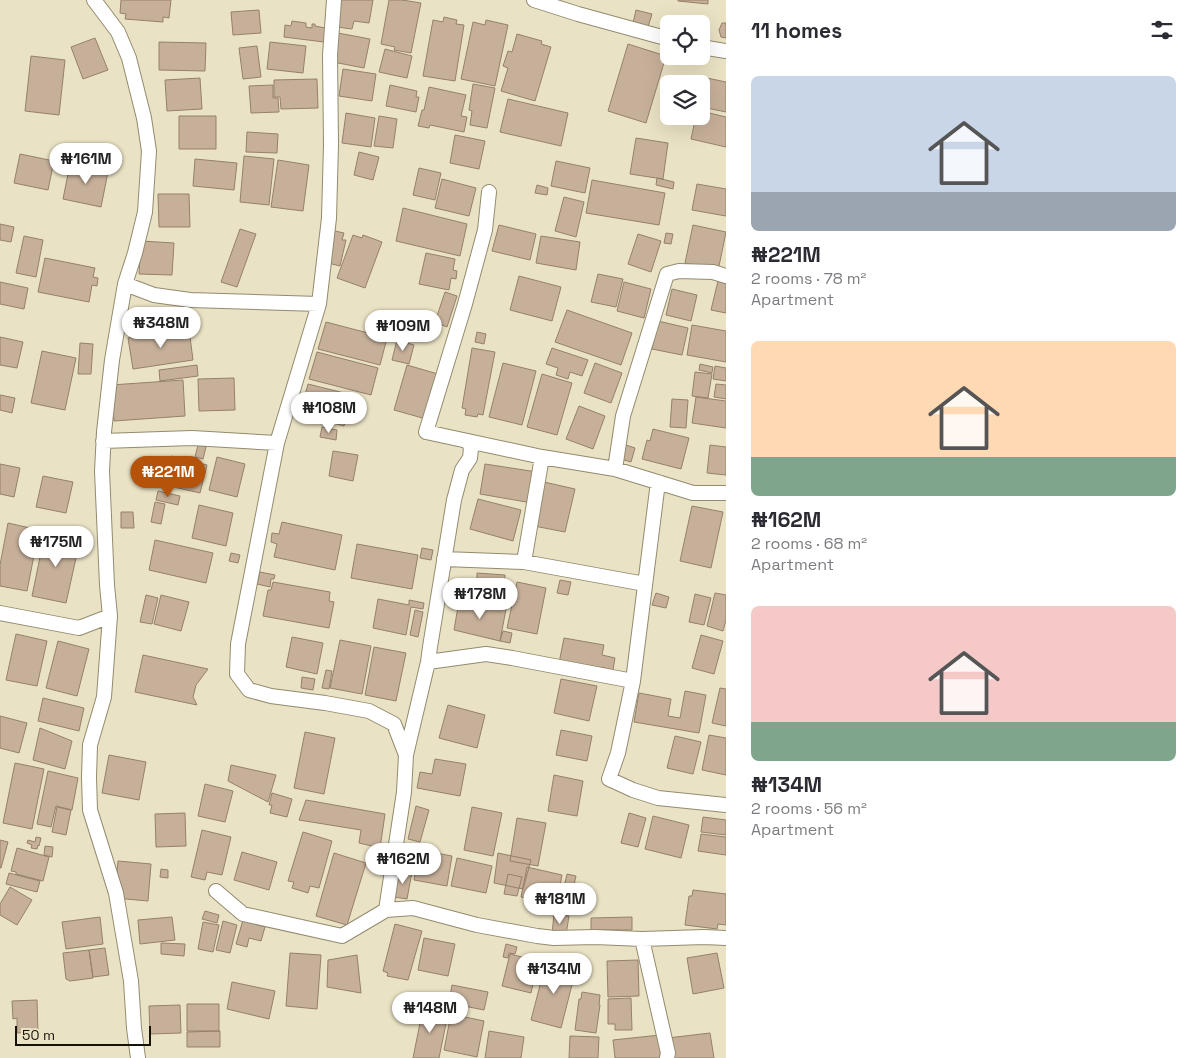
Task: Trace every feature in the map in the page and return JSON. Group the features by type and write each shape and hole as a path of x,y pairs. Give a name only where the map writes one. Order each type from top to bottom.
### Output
{"street":[{"path":"94,0 118,32 129,58 144,118 149,151 145,212 125,284 112,360 103,441 102,471 110,616 104,697 90,745 90,810 116,893 131,981 138,1058"},
{"path":"334,0 330,55 331,145 329,218 319,304 277,443 238,644 237,674 249,690 271,696 369,711 394,724 406,755"},
{"path":"534,0 660,37"},
{"path":"710,48 726,51"},
{"path":"489,192 482,239 426,432 542,457 615,469 693,493 726,493"},
{"path":"615,469 623,416 667,274 679,271 712,272 726,276"},
{"path":"125,284 154,295 190,300 319,304"},
{"path":"103,441 192,438 277,443"},
{"path":"386,910 404,792 406,755 428,662 454,500 462,470 470,458 471,448 468,441"},
{"path":"524,562 542,457"},
{"path":"658,482 633,681 618,753 609,779 633,790 658,798 726,805"},
{"path":"444,560 524,562 645,584"},
{"path":"0,613 79,628 110,616"},
{"path":"428,662 486,654 633,681"},
{"path":"216,891 243,914 342,936 386,910 412,908 477,924 554,938 595,937 642,940 704,937 726,938"},
{"path":"642,940 668,1053 667,1058"}],"building":[{"path":"121,0 171,0 169,18 163,17 163,22 125,19 126,14 120,13"},
{"path":"341,0 373,0 369,23 354,21 352,29 337,27"},
{"path":"389,0 421,3 411,53 394,50 395,47 381,44"},
{"path":"708,0 708,4 678,1"},
{"path":"259,10 261,33 233,35 231,12"},
{"path":"636,10 652,14 648,27 633,23"},
{"path":"444,17 457,20 456,24 464,25 455,81 423,76 433,20 443,22"},
{"path":"486,20 508,25 495,86 461,79 473,22 485,25"},
{"path":"292,21 306,23 306,27 312,28 312,24 315,24 315,26 325,28 324,42 284,37 285,25 291,26"},
{"path":"722,23 726,23 726,38 721,37 719,30"},
{"path":"338,33 370,39 364,68 333,62"},
{"path":"517,34 542,41 541,44 551,47 535,101 501,91 508,68 503,66 508,51 512,52"},
{"path":"95,38 108,70 83,79 71,47"},
{"path":"159,42 206,43 205,71 159,70"},
{"path":"270,42 306,46 303,73 267,69"},
{"path":"628,44 660,54 660,65 663,65 646,123 608,111"},
{"path":"257,46 261,77 243,79 239,48"},
{"path":"385,49 412,56 407,78 379,72"},
{"path":"31,56 65,60 59,115 25,111"},
{"path":"343,69 376,74 372,101 339,96"},
{"path":"200,78 202,109 167,111 165,80"},
{"path":"317,79 318,108 281,109 280,97 274,97 274,80"},
{"path":"710,79 726,82 726,112 710,109"},
{"path":"473,84 495,88 487,128 470,125 472,111 469,110"},
{"path":"273,85 273,98 278,98 279,112 251,113 249,86"},
{"path":"390,85 417,91 416,97 419,97 416,112 386,106"},
{"path":"429,87 466,95 461,116 467,117 464,132 430,125 429,128 418,126"},
{"path":"508,99 568,113 561,146 500,132"},
{"path":"346,113 375,118 371,147 342,143"},
{"path":"710,113 726,117 726,147 691,139 694,125 710,125"},
{"path":"179,116 216,116 216,149 179,149"},
{"path":"379,116 397,119 393,148 374,146"},
{"path":"247,132 278,134 277,153 246,152"},
{"path":"455,135 485,141 479,169 450,163"},
{"path":"636,138 668,143 663,179 630,174"},
{"path":"359,152 379,157 373,180 354,175"},
{"path":"20,154 54,161 48,190 14,183"},
{"path":"244,156 274,159 269,205 240,202"},
{"path":"195,159 237,163 234,190 193,186"},
{"path":"278,160 309,165 303,211 271,207"},
{"path":"556,161 590,168 585,193 551,186"},
{"path":"70,164 108,172 101,207 63,199"},
{"path":"419,168 441,173 435,200 413,195"},
{"path":"657,178 674,182 673,189 656,185"},
{"path":"442,179 476,188 469,216 435,208"},
{"path":"592,180 665,193 659,225 586,213"},
{"path":"697,184 726,189 726,216 692,210"},
{"path":"537,185 548,188 547,195 535,193"},
{"path":"158,194 189,194 190,227 159,227"},
{"path":"564,197 584,202 576,237 555,231"},
{"path":"403,208 467,224 460,256 396,241"},
{"path":"0,224 14,227 11,242 0,240"},
{"path":"499,225 536,234 530,260 492,251"},
{"path":"693,225 726,232 718,271 685,263"},
{"path":"240,229 256,234 237,287 221,282"},
{"path":"335,231 344,233 342,240 346,240 340,266 328,263"},
{"path":"666,233 673,234 671,244 664,243"},
{"path":"638,234 661,241 651,272 628,264"},
{"path":"353,235 362,238 363,235 382,242 365,288 337,278"},
{"path":"24,236 43,240 36,277 16,273"},
{"path":"541,236 580,242 576,270 536,263"},
{"path":"141,241 174,243 172,275 139,274"},
{"path":"426,253 455,259 453,270 457,271 456,279 451,278 449,290 419,284"},
{"path":"45,258 95,268 93,277 98,278 97,286 92,285 89,302 38,292"},
{"path":"598,274 623,279 616,307 591,302"},
{"path":"519,276 561,287 552,321 510,310"},
{"path":"718,281 726,282 726,313 711,310"},
{"path":"0,282 28,288 24,309 0,304"},
{"path":"624,282 651,289 644,318 617,311"},
{"path":"672,289 697,295 691,321 666,315"},
{"path":"445,292 457,296 447,327 435,322"},
{"path":"567,310 632,333 621,365 555,342"},
{"path":"658,321 688,328 682,355 652,349"},
{"path":"326,322 387,338 380,365 318,349"},
{"path":"692,325 726,331 726,362 687,355"},
{"path":"189,329 193,360 133,369 128,338"},
{"path":"477,332 486,334 484,344 475,342"},
{"path":"0,337 23,342 17,368 0,365"},
{"path":"397,340 414,345 409,364 392,360"},
{"path":"80,343 93,344 91,374 78,374"},
{"path":"472,348 495,352 483,415 478,414 477,417 465,415 466,409 462,408"},
{"path":"552,348 588,360 582,376 570,372 568,379 556,375 558,368 546,364"},
{"path":"42,351 76,358 65,410 31,403"},
{"path":"317,352 378,368 371,395 309,379"},
{"path":"503,363 536,371 522,425 489,417"},
{"path":"595,363 622,373 611,403 584,393"},
{"path":"700,364 713,367 712,373 699,370"},
{"path":"197,365 198,376 160,381 159,370"},
{"path":"407,365 438,374 426,419 394,410"},
{"path":"715,366 726,368 726,381 713,379"},
{"path":"695,372 712,374 708,398 692,396"},
{"path":"542,374 572,383 557,435 527,427"},
{"path":"234,378 235,410 199,411 198,379"},
{"path":"183,380 185,416 114,421 111,385"},
{"path":"308,384 352,395 344,426 300,414"},
{"path":"716,384 726,385 726,399 714,397"},
{"path":"0,395 15,398 12,413 0,410"},
{"path":"696,397 726,401 726,428 692,423"},
{"path":"672,399 688,400 686,428 670,427"},
{"path":"579,406 605,416 593,449 566,439"},
{"path":"322,427 337,430 336,440 320,437"},
{"path":"653,429 689,438 681,469 642,459 647,440 650,441"},
{"path":"198,445 206,447 203,459 195,457"},
{"path":"626,445 635,448 631,462 621,459"},
{"path":"710,445 726,447 726,475 707,473"},
{"path":"333,451 358,455 353,481 329,476"},
{"path":"171,456 207,465 200,493 165,485"},
{"path":"217,457 245,464 237,497 209,490"},
{"path":"0,464 20,468 14,497 0,494"},
{"path":"485,464 537,472 532,503 480,494"},
{"path":"43,476 73,482 66,513 36,507"},
{"path":"544,482 575,489 565,532 534,526"},
{"path":"158,491 180,496 178,505 156,500"},
{"path":"478,499 521,510 513,541 470,529"},
{"path":"155,502 165,504 161,524 151,522"},
{"path":"199,505 233,513 226,546 192,538"},
{"path":"692,506 723,512 711,568 680,561"},
{"path":"121,512 133,512 134,528 121,528"},
{"path":"282,522 342,535 335,570 274,557 277,544 271,542 272,533 279,534"},
{"path":"8,523 39,530 27,591 0,586 0,565"},
{"path":"45,533 80,540 66,603 32,596"},
{"path":"155,540 213,553 206,583 149,570"},
{"path":"357,544 418,555 412,589 351,578"},
{"path":"422,548 433,550 431,560 420,558"},
{"path":"231,553 240,555 238,563 229,561"},
{"path":"260,572 275,575 274,579 271,579 270,587 257,584"},
{"path":"477,573 505,575 504,591 477,589"},
{"path":"560,580 571,582 568,595 557,593"},
{"path":"273,582 330,592 329,601 334,602 329,628 263,616 268,590 271,590"},
{"path":"517,582 546,588 537,634 507,628"},
{"path":"483,592 503,595 502,604 482,600"},
{"path":"656,593 669,597 666,608 652,605"},
{"path":"715,593 726,595 726,620 723,631 707,626"},
{"path":"695,594 711,598 704,625 689,622"},
{"path":"146,595 158,598 152,624 140,622"},
{"path":"161,595 189,602 181,631 154,624"},
{"path":"378,599 409,605 409,600 424,603 423,609 411,607 406,635 373,628"},
{"path":"459,601 506,609 500,641 454,630"},
{"path":"415,610 423,612 418,637 410,635"},
{"path":"503,631 512,633 510,643 500,641"},
{"path":"16,634 47,641 37,686 6,680"},
{"path":"701,635 723,641 714,674 692,668"},
{"path":"292,637 323,643 317,674 286,667"},
{"path":"564,638 604,645 602,655 615,658 613,670 601,667 600,670 559,663"},
{"path":"340,640 371,646 362,694 330,688"},
{"path":"58,641 89,649 77,696 46,688"},
{"path":"374,647 406,653 396,701 365,695"},
{"path":"143,655 208,669 196,685 193,697 197,705 135,692"},
{"path":"326,670 332,671 329,689 322,688"},
{"path":"302,677 315,679 313,690 301,688"},
{"path":"561,679 597,686 589,721 554,713"},
{"path":"720,688 726,689 726,726 712,723"},
{"path":"685,691 706,695 699,733 634,722 639,693 671,699 668,716 680,718"},
{"path":"43,698 84,708 79,731 38,721"},
{"path":"448,705 485,715 477,748 439,738"},
{"path":"0,716 27,723 19,753 0,748"},
{"path":"40,728 72,741 65,769 33,760"},
{"path":"561,730 592,736 587,761 556,755"},
{"path":"305,732 335,738 324,794 294,788"},
{"path":"709,735 726,738 726,775 702,770"},
{"path":"675,736 701,742 693,774 667,768"},
{"path":"109,755 146,762 139,800 102,793"},
{"path":"435,759 466,764 460,796 417,788 420,772 432,774"},
{"path":"15,763 44,769 32,829 3,823"},
{"path":"231,765 276,775 268,802 228,781"},
{"path":"48,771 78,778 72,810 56,806 51,827 37,824"},
{"path":"554,775 583,781 577,816 548,811"},
{"path":"205,784 233,791 225,822 198,816"},
{"path":"272,793 292,799 287,817 270,813 272,805 269,805"},
{"path":"306,800 385,814 380,848 359,843 361,830 299,820"},
{"path":"416,806 429,810 420,842 408,839"},
{"path":"57,807 71,810 66,835 52,832"},
{"path":"472,807 502,813 493,856 464,850"},
{"path":"185,813 186,846 156,847 155,814"},
{"path":"629,813 646,818 638,847 621,843"},
{"path":"653,816 689,825 681,858 645,849"},
{"path":"703,817 726,820 726,835 701,832"},
{"path":"517,818 546,823 538,866 510,861"},
{"path":"202,830 231,837 222,875 207,872 205,880 191,877"},
{"path":"303,832 332,841 319,888 310,886 308,893 292,888 294,882 288,881"},
{"path":"701,834 726,837 726,855 698,851"},
{"path":"36,837 41,838 39,846 37,849 31,848 32,845 27,843 28,840 35,842"},
{"path":"0,840 8,842 1,868 0,868"},
{"path":"45,846 53,847 52,857 44,855"},
{"path":"17,848 49,857 43,881 11,871"},
{"path":"420,850 452,856 447,886 414,880"},
{"path":"242,852 277,862 269,890 234,880"},
{"path":"334,853 366,863 347,925 316,916"},
{"path":"498,853 531,860 523,889 494,883"},
{"path":"457,858 492,866 486,893 451,886"},
{"path":"118,861 151,864 148,901 115,898"},
{"path":"527,867 562,875 557,901 552,900 551,903 521,897"},
{"path":"161,869 168,870 168,878 160,877"},
{"path":"399,870 412,872 407,899 394,897"},
{"path":"9,873 40,881 37,892 6,884"},
{"path":"508,874 522,877 517,896 504,894"},
{"path":"567,874 576,876 568,911 551,907 552,901 558,903 559,895 562,896"},
{"path":"10,887 32,900 17,925 0,915 0,904"},
{"path":"693,890 726,894 726,925 718,924 717,929 685,925 689,896 692,896"},
{"path":"205,911 219,915 217,923 202,919"},
{"path":"554,914 569,916 566,935 552,934"},
{"path":"100,917 103,944 66,949 62,922"},
{"path":"172,917 175,940 140,944 138,920"},
{"path":"632,917 632,930 591,930 591,918"},
{"path":"243,920 265,927 261,941 249,938 247,947 236,944"},
{"path":"223,921 237,925 230,953 216,950"},
{"path":"203,922 219,925 213,952 198,949"},
{"path":"395,924 422,931 408,980 387,976 388,973 383,971"},
{"path":"424,938 455,944 448,976 418,970"},
{"path":"161,943 185,944 184,956 161,954"},
{"path":"506,944 517,947 515,954 509,953 508,958 503,957"},
{"path":"105,948 109,975 93,977 89,950"},
{"path":"89,950 93,978 70,981 66,979 63,953"},
{"path":"290,953 321,955 317,1009 286,1006"},
{"path":"717,953 724,988 693,994 687,958"},
{"path":"510,954 538,961 531,993 502,986"},
{"path":"357,955 361,993 327,987 328,960"},
{"path":"638,960 639,996 608,997 607,961"},
{"path":"546,962 576,969 561,1028 531,1020"},
{"path":"232,982 275,991 269,1019 227,1009"},
{"path":"452,985 488,992 484,1010 449,1003"},
{"path":"582,992 600,995 596,1033 575,1030 579,999 581,999"},
{"path":"631,998 632,1030 615,1030 615,1024 608,1024 608,999"},
{"path":"37,1000 38,1032 17,1033 17,1018 13,1019 12,1001"},
{"path":"187,1004 219,1004 219,1031 187,1031"},
{"path":"180,1005 181,1033 150,1034 149,1006"},
{"path":"423,1008 448,1014 439,1058 413,1058"},
{"path":"451,1014 484,1021 477,1057 444,1050"},
{"path":"220,1031 220,1047 187,1047 187,1032"},
{"path":"489,1031 524,1037 521,1058 485,1058"},
{"path":"710,1033 714,1058 670,1058 668,1038"},
{"path":"660,1035 663,1058 615,1058 613,1040"},
{"path":"570,1036 599,1037 598,1058 569,1058"}]}
